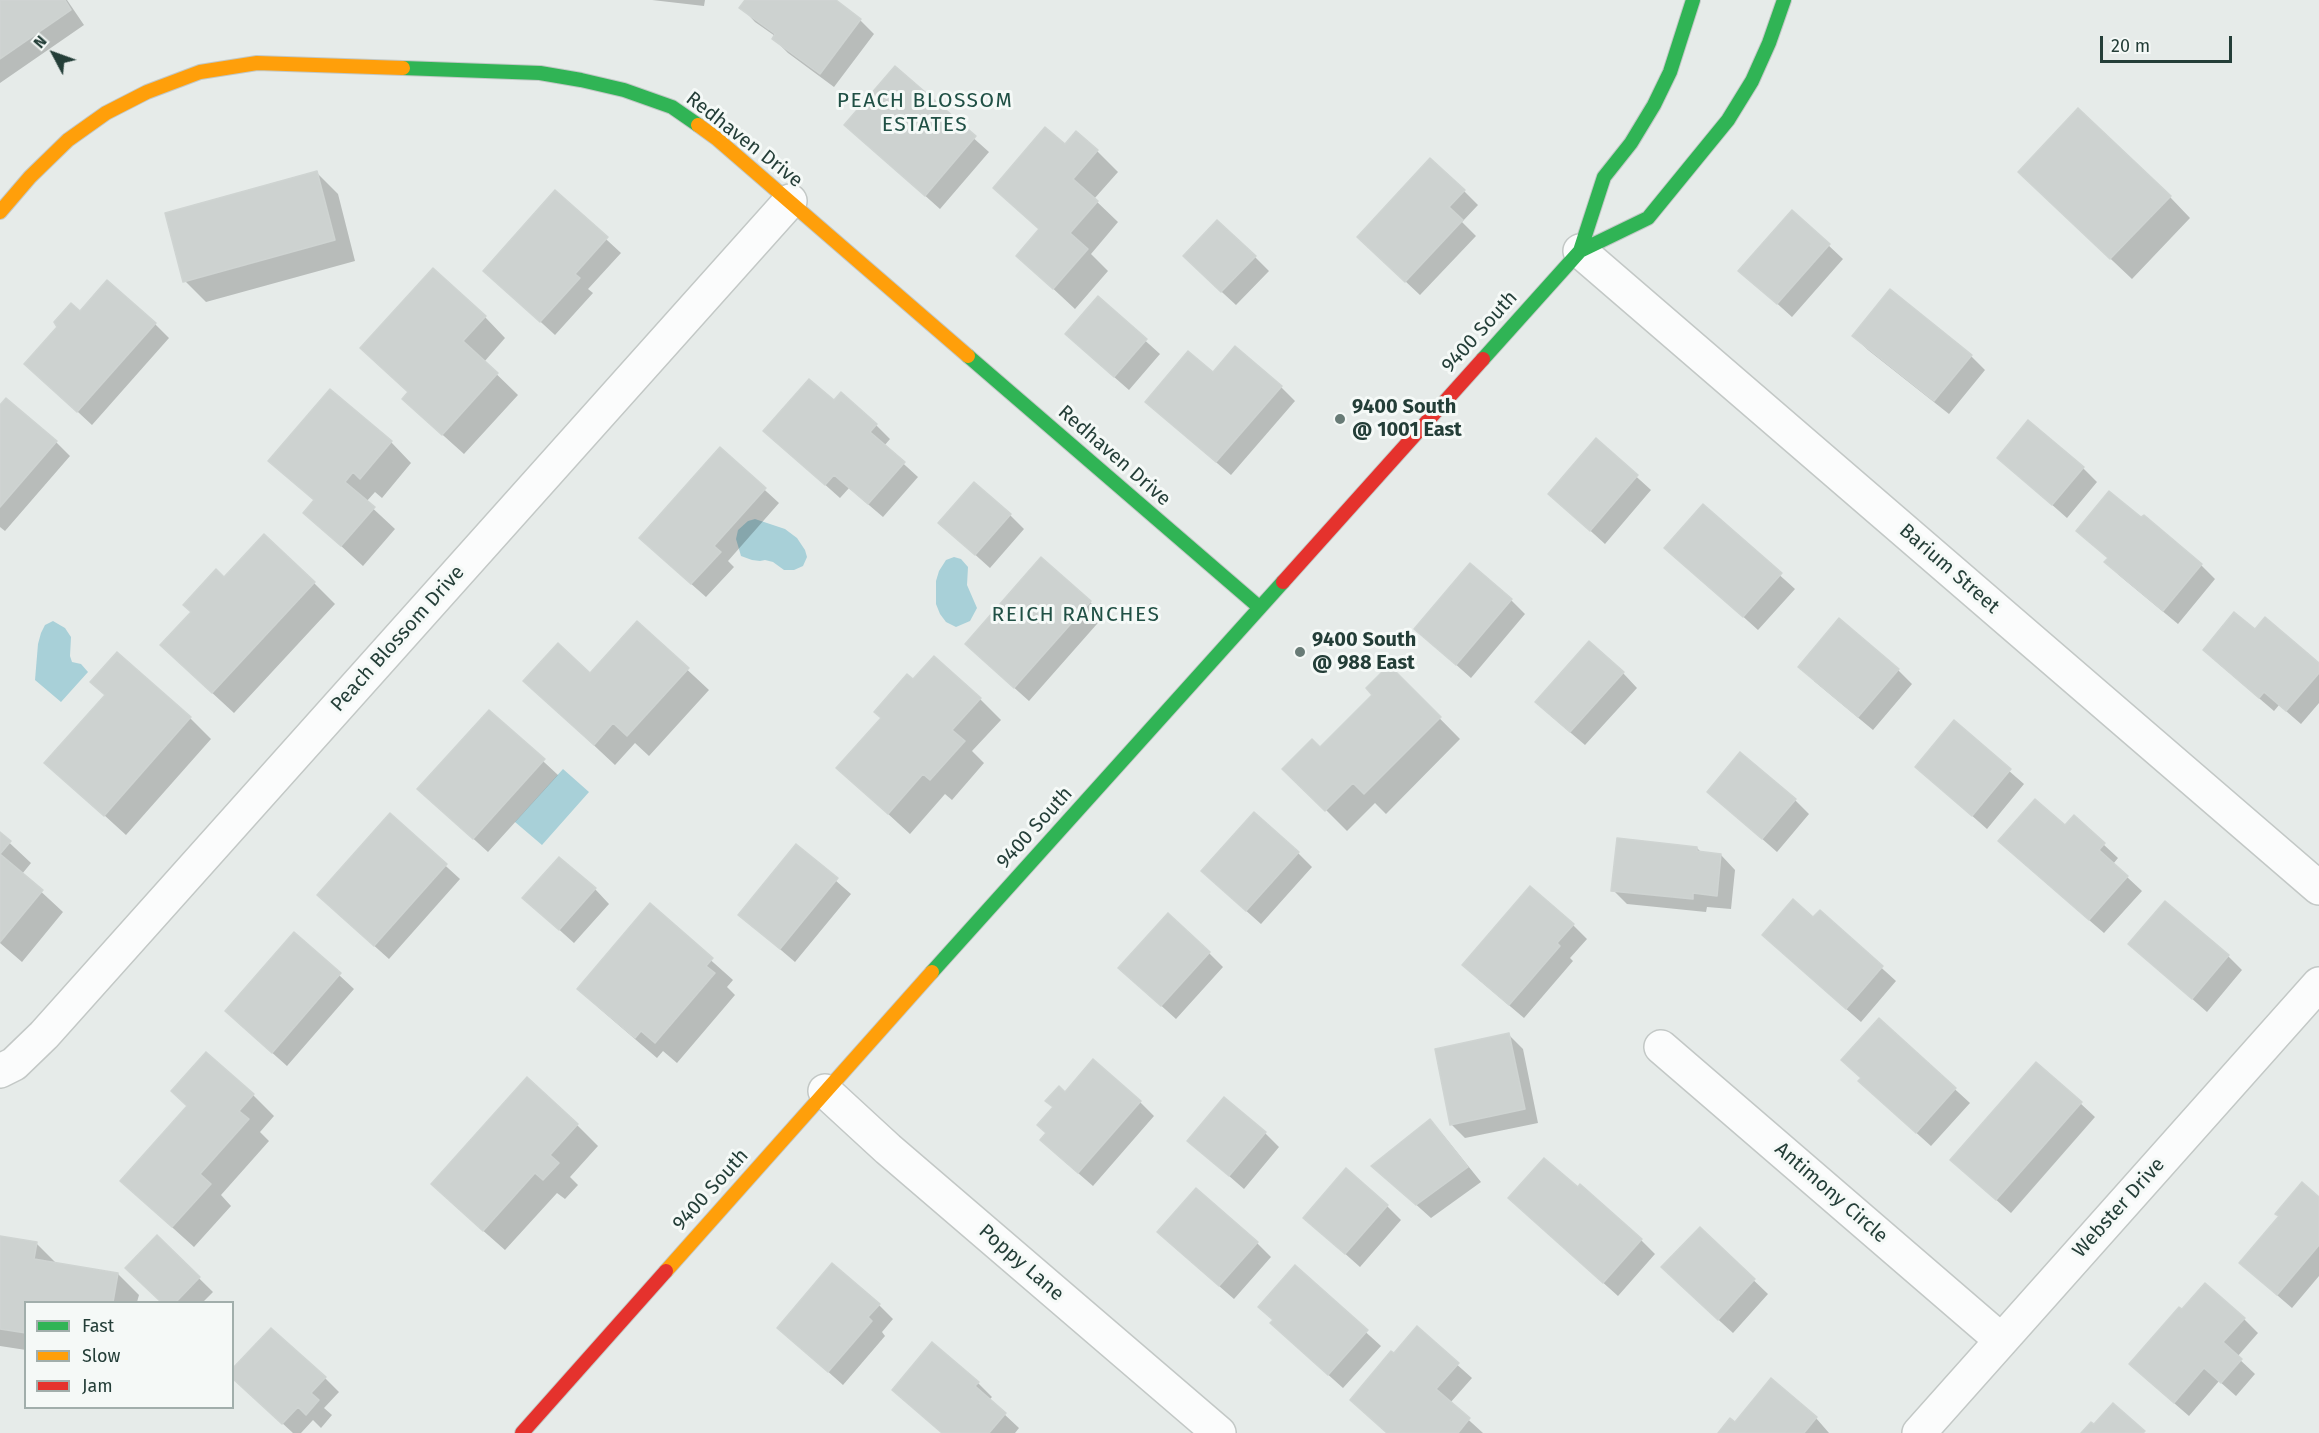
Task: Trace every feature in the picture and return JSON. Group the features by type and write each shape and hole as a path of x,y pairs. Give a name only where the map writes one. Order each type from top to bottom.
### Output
{"main road":[{"name":"9400 South","path":"1580,251 1604,177 1631,143 1654,105 1670,72 1693,0"},
{"name":"9400 South","path":"522,1433 825,1091 1580,251 1648,218 1728,120 1752,81 1769,43 1784,0"},
{"name":"Redhaven Drive","path":"0,212 30,177 68,140 106,113 147,92 200,72 257,63 540,74 624,90 672,106 716,138 1259,607"}],"street":[{"name":"Peach Blossom Drive","path":"0,1071 14,1064 44,1035 790,201"},
{"name":"Barium Street","path":"1580,251 2319,888"},
{"name":"Webster Drive","path":"1919,1433 2319,984"},
{"name":"Antimony Circle","path":"1661,1047 2001,1340"},
{"name":"Poppy Lane","path":"825,1091 888,1149 1219,1433"}],"water":[{"path":"755,519 785,529 797,538 807,557 803,566 794,570 784,570 773,562 752,560 741,556 736,539 738,530 748,521"},
{"path":"954,557 961,559 968,567 967,585 977,608 970,621 956,627 946,622 936,604 936,581 939,571 946,560"},
{"path":"53,621 65,628 71,637 72,662 81,664 88,672 61,702 35,680 41,633 45,625"},
{"path":"563,769 589,792 542,845 515,822"}],"building":[{"path":"0,0 65,0 71,10 0,59"},
{"path":"745,0 836,0 861,19 820,74 772,39 775,34 739,8"},
{"path":"895,66 976,136 925,196 844,125"},
{"path":"2078,108 2171,196 2110,259 2018,172"},
{"path":"1045,127 1065,144 1076,131 1098,150 1073,179 1098,201 1070,233 1088,249 1053,289 1016,256 1039,229 993,188"},
{"path":"1430,158 1465,190 1449,207 1463,220 1405,282 1357,237"},
{"path":"317,171 335,240 183,282 165,213"},
{"path":"555,190 608,237 575,274 580,278 540,322 483,271"},
{"path":"1792,210 1830,244 1777,304 1738,271"},
{"path":"1217,220 1256,256 1221,292 1183,256"},
{"path":"433,268 486,316 463,341 498,373 442,435 402,399 408,392 360,348"},
{"path":"107,280 156,323 77,412 24,364 57,327 54,322 71,303 80,311"},
{"path":"1890,289 1972,355 1934,401 1852,336"},
{"path":"1098,296 1147,339 1114,377 1065,334"},
{"path":"1235,346 1282,386 1216,462 1145,402 1188,351 1213,372"},
{"path":"809,379 834,400 841,392 877,424 870,432 905,462 868,504 834,475 825,485 763,431"},
{"path":"330,389 392,441 360,479 353,472 345,482 375,507 341,546 303,513 314,500 268,461"},
{"path":"6,398 57,441 0,507 0,405"},
{"path":"2028,420 2084,467 2052,505 1997,458"},
{"path":"1596,438 1638,475 1590,531 1548,494"},
{"path":"720,447 766,488 714,546 721,552 691,584 639,538"},
{"path":"974,482 1011,514 975,555 938,523"},
{"path":"2109,491 2141,517 2144,515 2202,564 2163,611 2104,562 2108,558 2076,531"},
{"path":"1703,504 1782,573 1743,617 1664,548"},
{"path":"264,534 315,582 212,693 160,645 191,612 183,605 216,569 224,577"},
{"path":"1041,557 1091,601 1014,688 965,644"},
{"path":"1470,563 1512,599 1456,665 1414,629"},
{"path":"2234,612 2255,629 2265,617 2319,663 2319,673 2286,711 2264,692 2259,698 2203,650"},
{"path":"1839,618 1899,669 1858,717 1798,667"},
{"path":"637,621 689,668 627,736 613,723 594,745 523,681 558,643 590,673"},
{"path":"1589,641 1624,672 1570,732 1535,702"},
{"path":"117,652 191,717 104,816 44,763 105,695 90,682"},
{"path":"934,656 981,698 952,730 965,741 930,780 923,774 888,814 836,768 881,718 874,712 907,674 913,679"},
{"path":"1389,665 1441,717 1364,794 1353,783 1325,811 1282,769 1312,739 1320,747 1372,695 1366,688"},
{"path":"489,710 545,759 473,839 417,789"},
{"path":"1954,720 2011,769 1972,816 1915,767"},
{"path":"1740,752 1796,799 1762,839 1707,792"},
{"path":"2035,799 2065,825 2074,815 2105,843 2099,850 2128,876 2089,920 1998,841"},
{"path":"1254,812 1299,852 1246,911 1201,871"},
{"path":"390,813 447,864 374,946 317,895"},
{"path":"0,832 11,841 0,854"},
{"path":"1617,838 1697,847 1697,851 1721,854 1717,896 1693,893 1693,899 1611,891"},
{"path":"796,844 838,878 780,949 738,915"},
{"path":"0,854 43,890 0,942"},
{"path":"559,857 596,888 559,930 522,898"},
{"path":"1530,886 1574,924 1557,943 1560,946 1509,1005 1462,965"},
{"path":"1793,899 1813,917 1820,910 1883,966 1846,1009 1762,935"},
{"path":"2165,901 2229,955 2192,999 2128,944"},
{"path":"650,903 713,958 706,966 715,973 655,1043 641,1031 635,1038 577,989"},
{"path":"1168,913 1210,952 1161,1006 1118,968"},
{"path":"294,932 341,973 272,1053 225,1011"},
{"path":"1879,1018 1956,1088 1916,1133 1858,1081 1861,1078 1841,1060"},
{"path":"1509,1033 1525,1109 1450,1125 1435,1049"},
{"path":"206,1052 254,1094 239,1111 249,1119 200,1174 211,1184 172,1227 120,1181 187,1106 171,1091"},
{"path":"1093,1059 1141,1101 1078,1173 1040,1140 1046,1133 1037,1125 1053,1107 1045,1101 1059,1086 1065,1092"},
{"path":"2036,1062 2082,1102 1996,1200 1950,1160"},
{"path":"527,1077 578,1124 550,1155 559,1163 543,1180 535,1173 483,1231 431,1184"},
{"path":"1224,1097 1266,1132 1229,1176 1187,1141"},
{"path":"1430,1119 1468,1167 1416,1205 1371,1166"},
{"path":"1544,1158 1578,1187 1580,1184 1642,1239 1603,1283 1508,1198"},
{"path":"1346,1168 1388,1205 1345,1254 1303,1218"},
{"path":"2302,1182 2319,1197 2319,1245 2277,1295 2239,1263 2279,1216 2275,1214"},
{"path":"1196,1188 1258,1242 1219,1286 1157,1232"},
{"path":"1700,1227 1755,1279 1718,1320 1661,1267"},
{"path":"157,1235 200,1277 177,1301 160,1301 125,1268"},
{"path":"0,1236 37,1242 34,1259 118,1273 113,1301 24,1301 24,1333 0,1329"},
{"path":"832,1263 880,1304 868,1317 872,1321 828,1372 777,1328"},
{"path":"1295,1265 1368,1330 1328,1375 1270,1323 1273,1320 1258,1307"},
{"path":"2205,1283 2245,1318 2223,1342 2242,1359 2221,1383 2204,1368 2174,1403 2129,1364 2179,1307 2182,1309"},
{"path":"1417,1326 1459,1363 1436,1389 1470,1418 1458,1433 1387,1433 1350,1400 1391,1351 1394,1353"},
{"path":"271,1328 326,1377 311,1393 319,1400 306,1415 298,1407 282,1424 234,1380 234,1367"},
{"path":"932,1342 979,1382 975,1386 1006,1413 989,1433 942,1433 892,1390"},
{"path":"1771,1378 1817,1417 1804,1433 1718,1433 1730,1418 1735,1422"},
{"path":"2113,1403 2145,1431 2143,1433 2081,1433 2091,1422 2094,1424"}],"traffic: fast":[{"path":"1580,251 1604,177 1631,143 1654,105 1670,72 1693,0"},
{"path":"1483,359 1580,251 1648,218 1728,120 1752,81 1769,43 1784,0"},
{"path":"403,68 540,73 581,80 624,90 672,107 698,125"},
{"path":"968,356 1259,607"},
{"path":"932,972 1283,582"}],"traffic: slow":[{"path":"0,212 30,177 68,140 106,113 147,92 200,72 257,63 403,68"},
{"path":"698,125 716,138 968,356"},
{"path":"666,1271 932,972"}],"traffic: jam":[{"path":"1283,582 1483,359"},
{"path":"522,1433 666,1271"}],"place":[{"name":"9400 South @ 1001 East","path":"1340,419"},
{"name":"9400 South @ 988 East","path":"1300,652"}],"district":[{"name":"PEACH BLOSSOM ESTATES","path":"925,113"},
{"name":"REICH RANCHES","path":"1076,615"}]}
